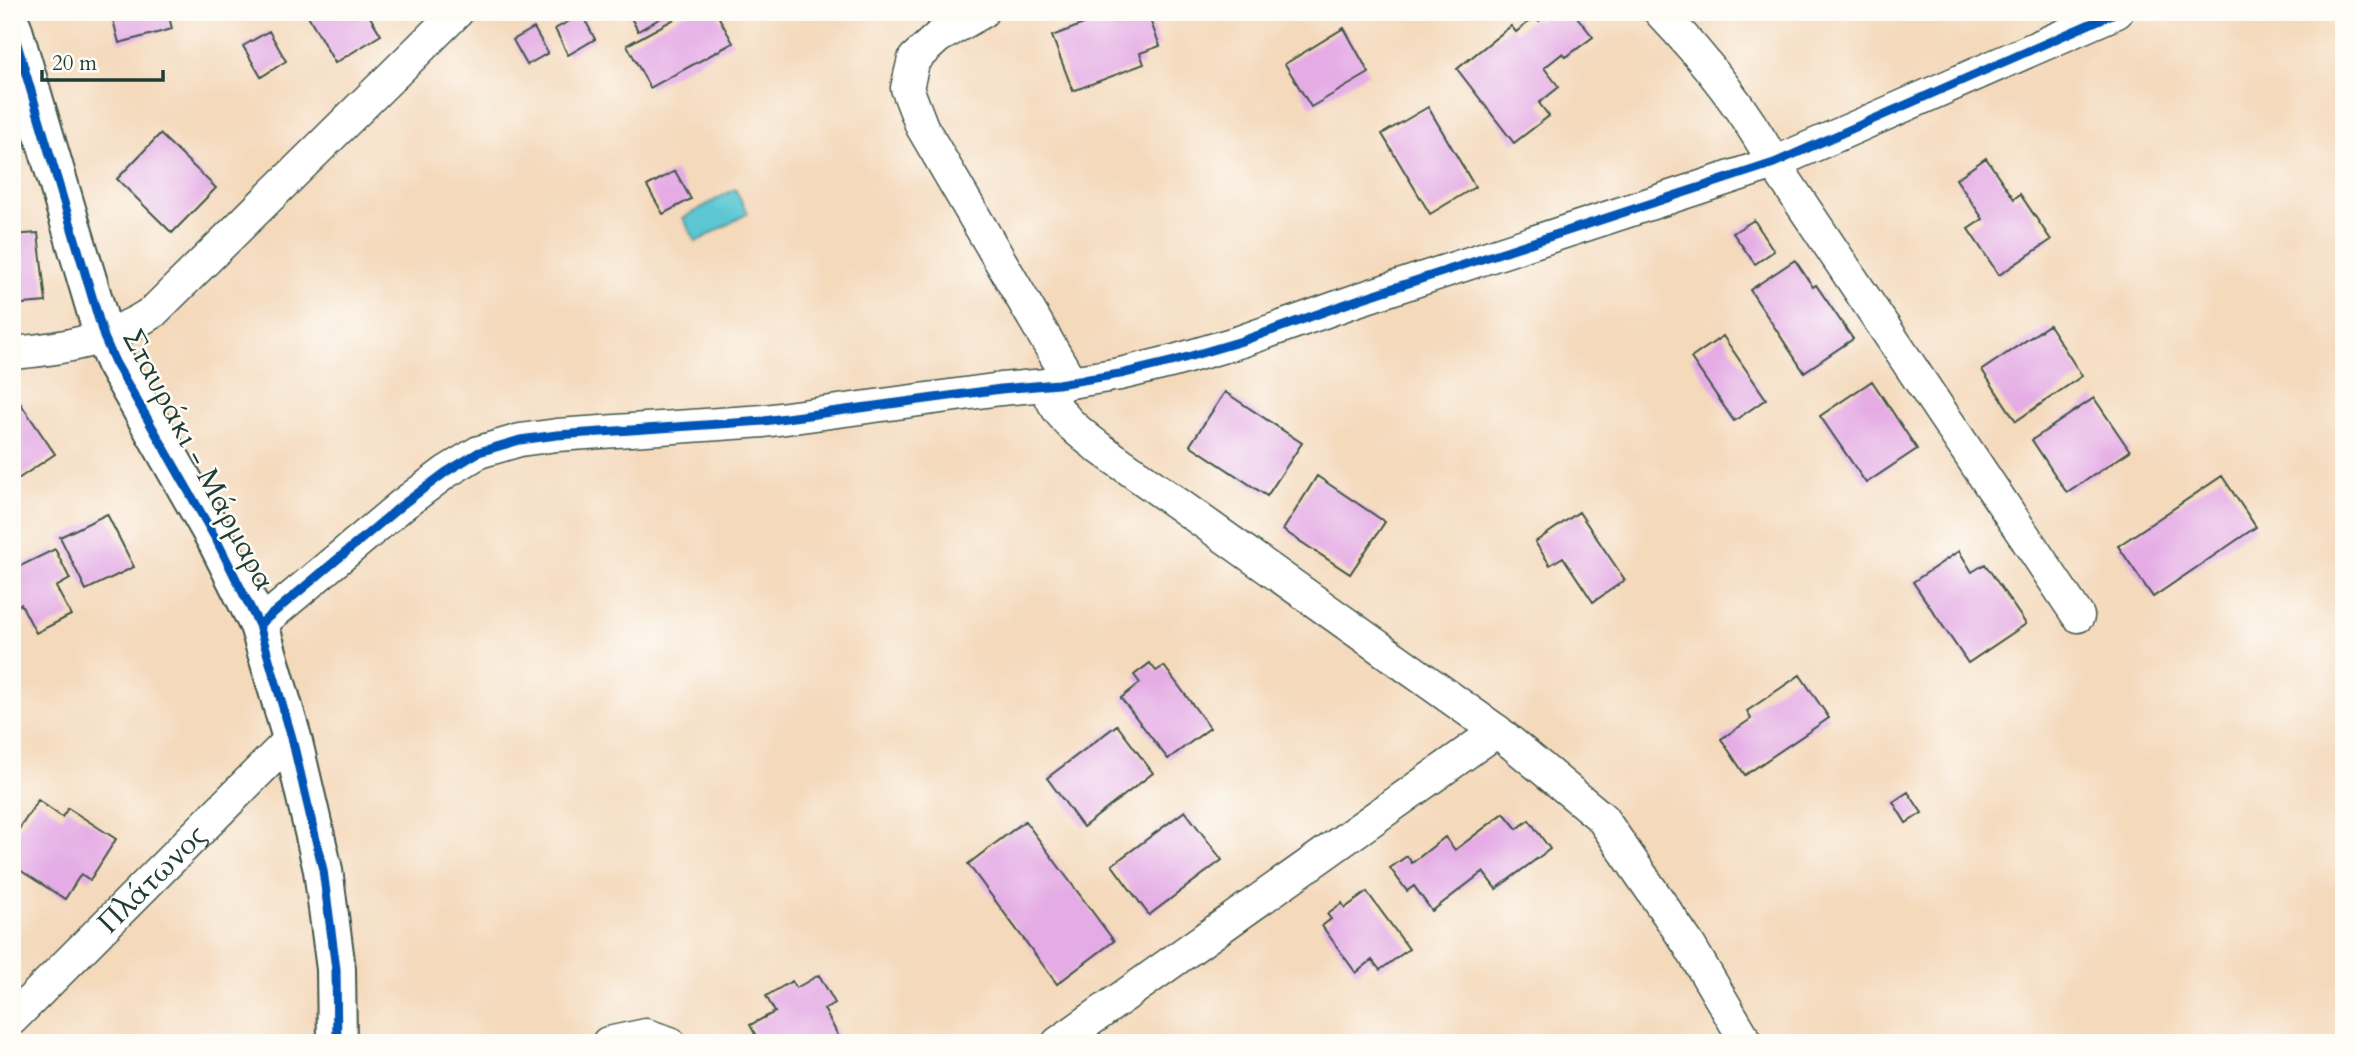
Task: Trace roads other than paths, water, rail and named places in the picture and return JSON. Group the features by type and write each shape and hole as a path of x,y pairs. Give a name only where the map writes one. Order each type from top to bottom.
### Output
{"street":[{"path":"12,354 74,345 104,337 131,326 153,312 457,12"},
{"path":"982,12 938,37 914,59 907,89 922,127 1058,383"},
{"path":"1660,12 1710,67 1754,126 1774,163 2078,616"},
{"path":"259,625 402,505 446,472 479,452 520,440 557,435 764,421 1058,383 1174,361 1242,341 1360,299 1774,163 2118,12"},
{"name":"Σταυράκι - Μάρμαρα","path":"12,27 104,337 115,362 229,563 259,625 292,738 323,870 336,969 337,1043"},
{"path":"1058,383 1049,396 1061,414 1098,447 1497,731 1602,818 1689,945 1747,1043"},
{"path":"1058,1043 1497,731"},
{"name":"Πλάτωνος","path":"12,1019 292,738"},
{"path":"608,1043 646,1035 670,1043"}],"water":[{"path":"735,189 748,213 696,242 683,218"}]}
